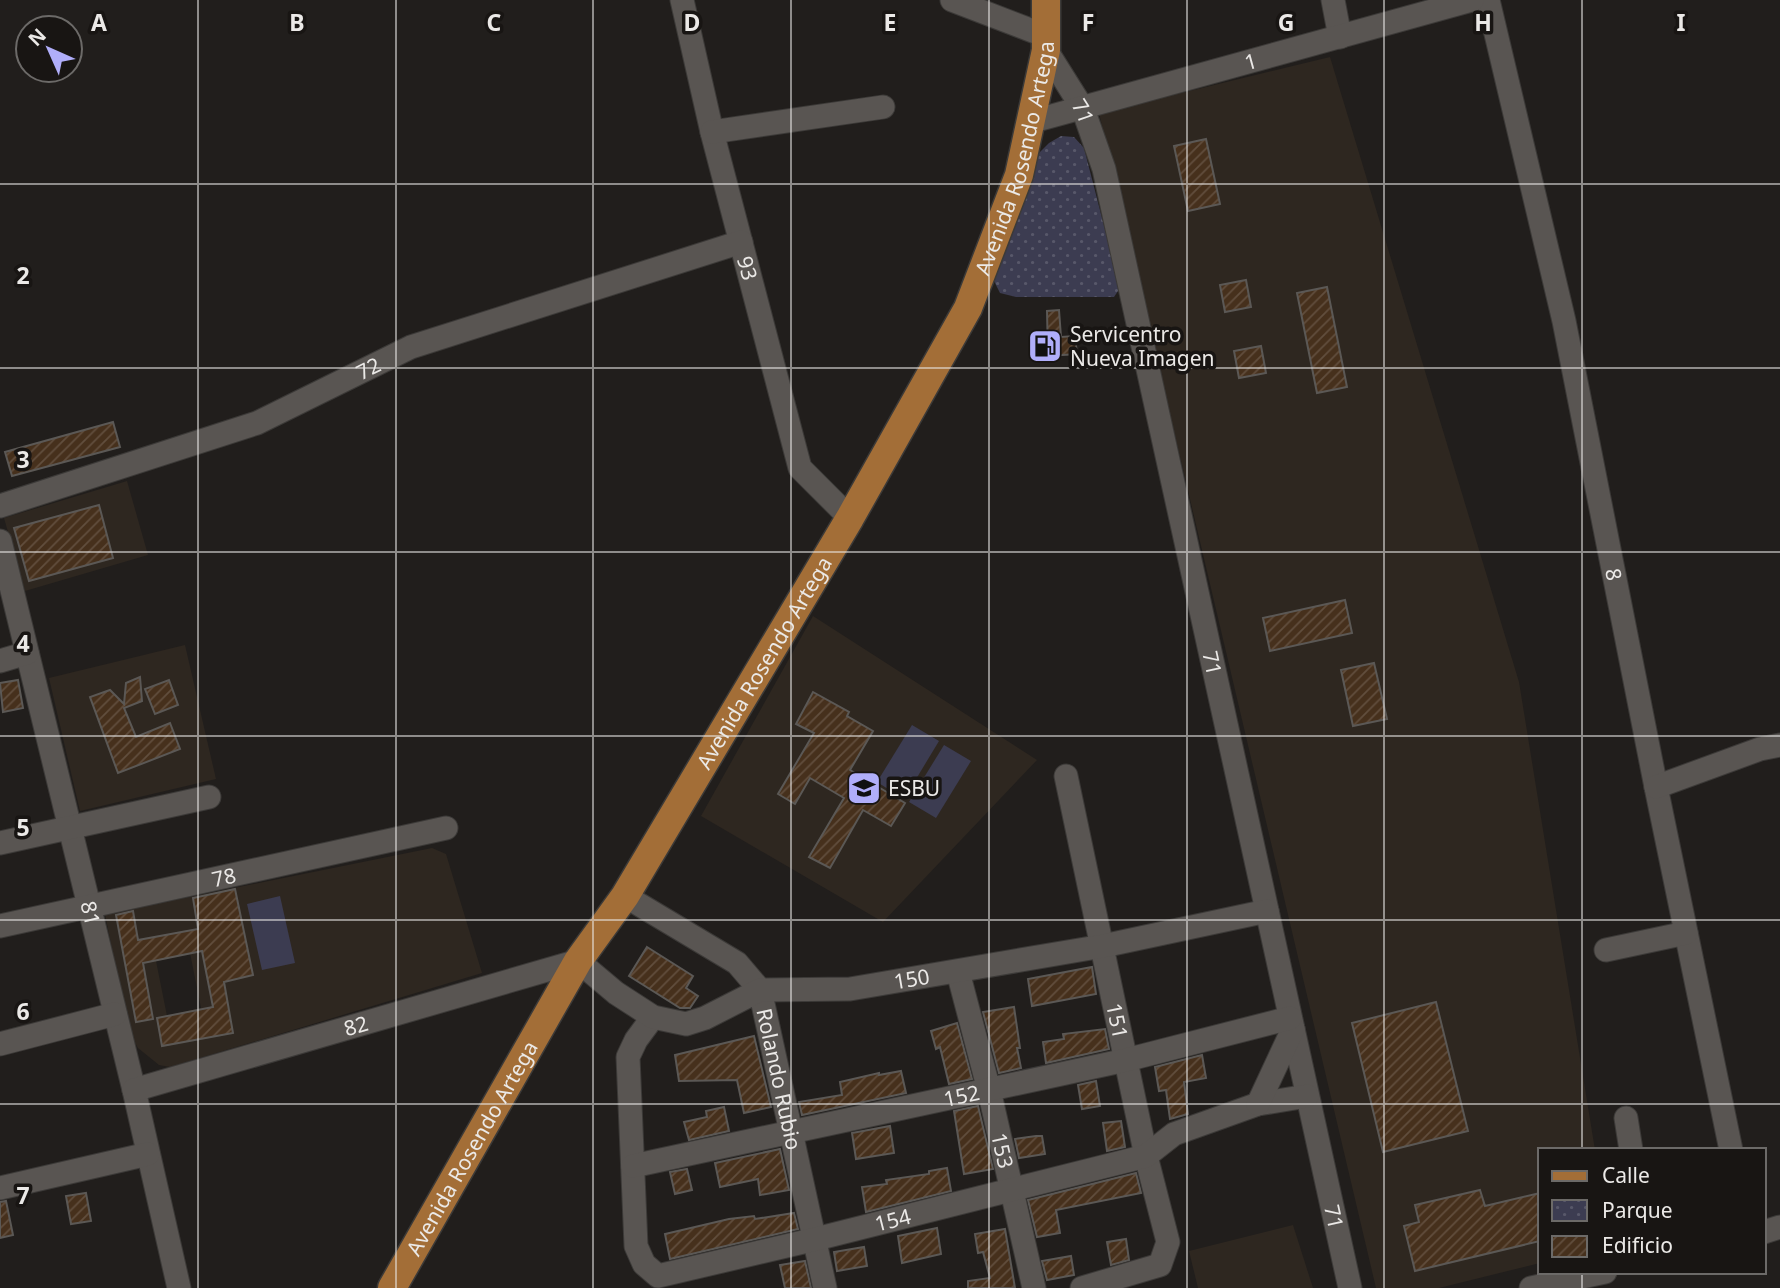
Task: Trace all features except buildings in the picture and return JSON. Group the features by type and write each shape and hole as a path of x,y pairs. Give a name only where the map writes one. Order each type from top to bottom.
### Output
{"main road":[{"name":"Avenida Rosendo Artega","path":"402,1284 578,961 625,897 850,518 968,308 1019,175 1046,43 1046,0"}],"street":[{"name":"93","path":"682,0 712,131 800,468 850,518"},
{"path":"952,0 1046,43"},
{"path":"1333,0 1340,37"},
{"name":"1","path":"1030,122 1083,110 1472,0"},
{"name":"8","path":"1488,0 1564,321 1731,1148"},
{"name":"71","path":"1046,43 1083,110 1104,169 1350,1288"},
{"path":"712,131 883,107"},
{"name":"72","path":"0,506 257,423 411,347 741,242"},
{"name":"81","path":"0,541 134,1090 179,1288"},
{"path":"0,661 27,653"},
{"path":"1656,787 1760,749 1780,745"},
{"name":"151","path":"1066,776 1146,1156 1168,1242 1160,1265 1082,1288"},
{"path":"0,843 209,797"},
{"name":"78","path":"0,926 446,828"},
{"name":"Rolando Rubio","path":"625,897 737,963 760,990 825,1288"},
{"name":"150","path":"578,961 616,993 653,1017 687,1024 705,1018 760,990 850,989 1103,946 1267,911"},
{"path":"1606,950 1686,933"},
{"name":"82","path":"134,1090 578,961"},
{"name":"153","path":"958,972 989,1090 1034,1288"},
{"path":"0,1044 115,1014"},
{"path":"633,1166 628,1057 636,1040 653,1017"},
{"path":"1258,1104 1292,1023"},
{"name":"152","path":"633,1166 1292,1023"},
{"path":"1146,1156 1174,1134 1258,1104 1307,1096"},
{"path":"1626,1118 1631,1148"},
{"path":"0,1188 148,1154"},
{"name":"154","path":"633,1166 636,1246 644,1264 658,1276 816,1240 1146,1156"},
{"path":"1534,1288 1596,1274"}],"shaded area":[{"path":"1330,57 1519,682 1595,1148 1538,1148 1538,1263 1439,1288 1376,1288 1099,113"},
{"path":"127,481 148,555 25,591 4,518"},
{"name":"ESBU","path":"813,616 1037,760 883,922 701,816"},
{"path":"185,645 216,779 80,811 49,678"},
{"path":"432,848 446,854 482,973 170,1067 159,1065 138,1048 129,1033 105,914","holes":["190,953 201,1008 167,1016 156,961"]},
{"path":"1293,1225 1313,1288 1198,1288 1189,1251"}],"green space":[{"path":"1061,136 1074,137 1084,148 1120,288 1114,297 1016,297 1000,293 993,279 1034,158 1049,143"},
{"path":"912,725 939,741 904,799 877,782"},
{"path":"944,745 971,761 936,818 909,802"},
{"path":"280,896 295,963 262,970 247,904"}],"place":[{"name":"Servicentro Nueva Imagen","path":"1045,346"},
{"name":"ESBU","path":"864,788"}]}
